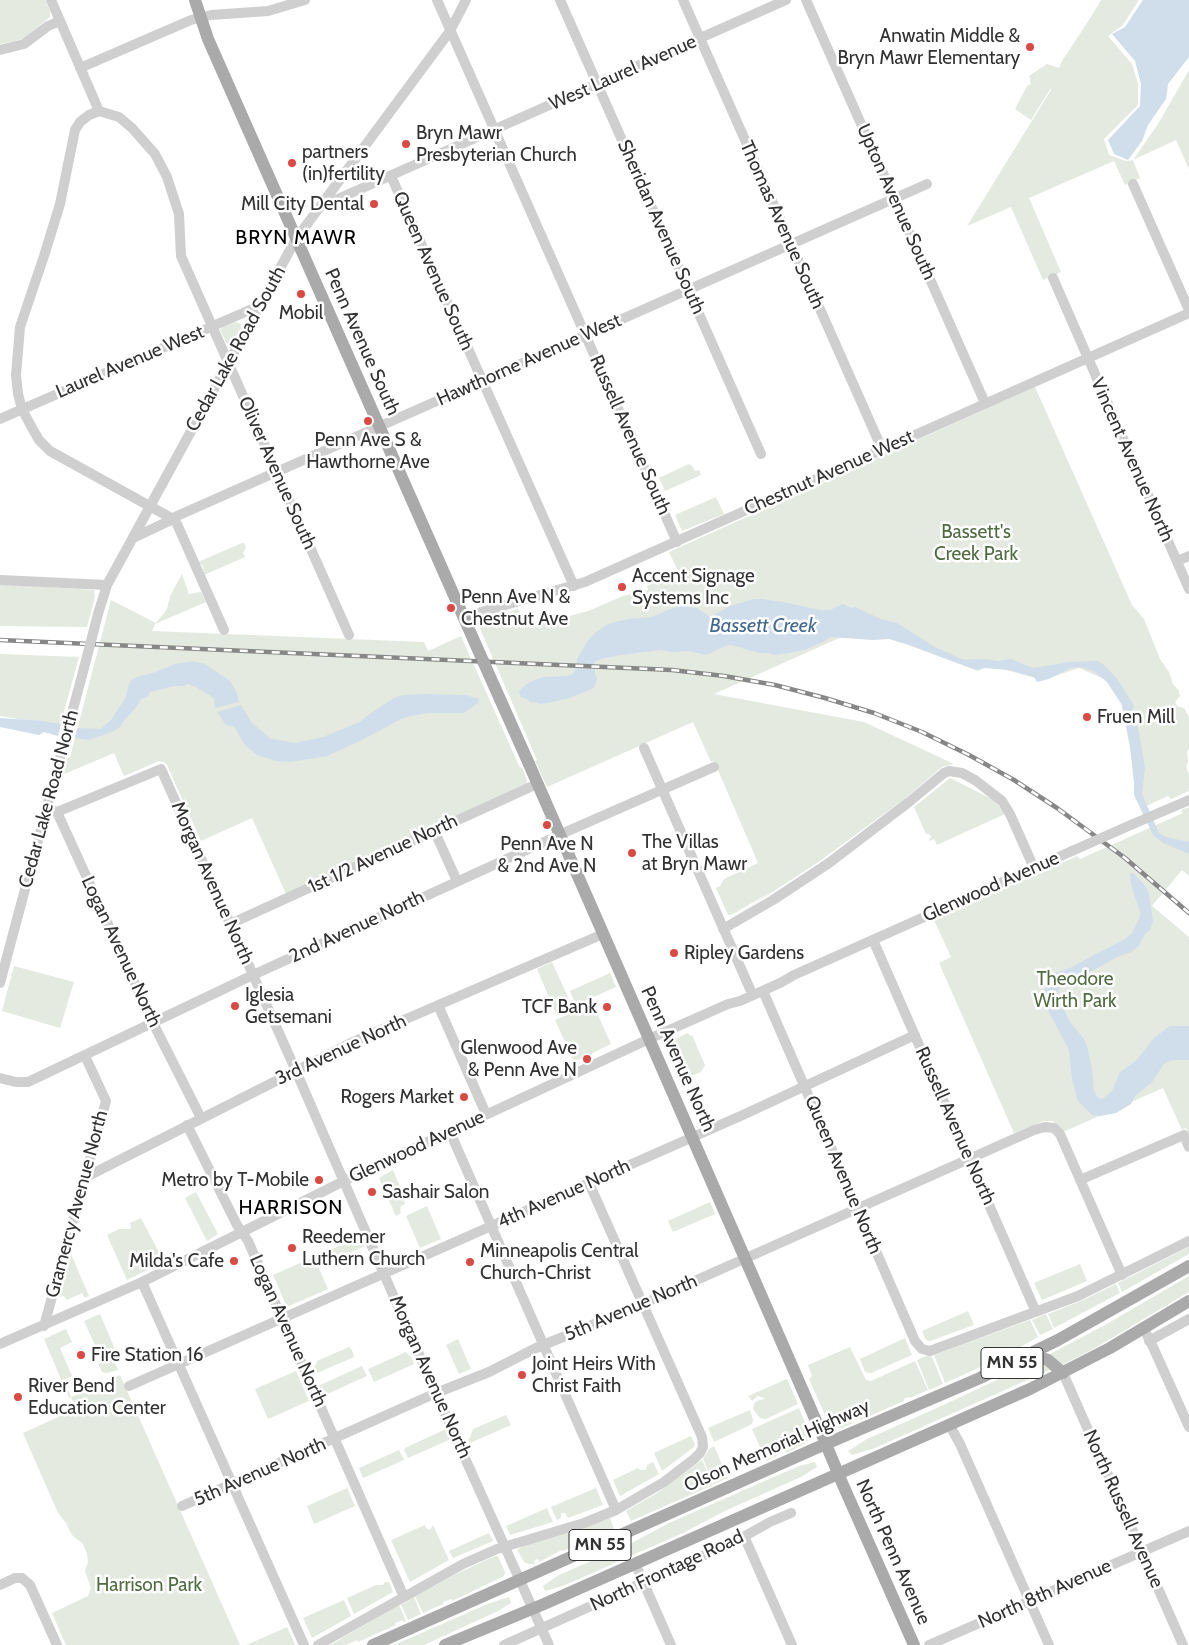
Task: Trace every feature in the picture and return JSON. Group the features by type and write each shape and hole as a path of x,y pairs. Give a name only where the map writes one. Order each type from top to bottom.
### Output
{"main road":[{"name":"Penn Avenue South","path":"199,7 208,39 483,661"},
{"name":"Penn Avenue North","path":"483,661 838,1474"},
{"name":"Olson Memorial Highway","path":"373,1645 1019,1359 1087,1324 1189,1266"},
{"name":"MN 55","path":"445,1645 635,1564 1146,1335 1189,1302"},
{"path":"1019,1359 1034,1357 1045,1359 1063,1373"},
{"name":"North Penn Avenue","path":"838,1474 914,1645"}],"street":[{"path":"51,0 100,111 89,115 80,122 75,130 58,211 20,327 16,376 22,409 40,440 50,450 173,519 177,524 224,630"},
{"path":"80,68 191,20 199,7 211,15 268,11 305,0"},
{"name":"Russell Avenue South","path":"437,0 677,542"},
{"name":"Cedar Lake Road South","path":"98,614 107,585 296,239 450,31 466,0"},
{"name":"Sheridan Avenue South","path":"560,0 761,454"},
{"name":"Thomas Avenue South","path":"683,0 882,449"},
{"name":"West Laurel Avenue","path":"321,206 786,0"},
{"name":"Upton Avenue South","path":"806,0 986,403"},
{"path":"0,50 24,44 48,26 60,21"},
{"name":"Oliver Avenue South","path":"100,111 119,117 132,128 155,154 163,170 179,214 181,256 349,635"},
{"name":"Queen Avenue South","path":"391,176 574,586"},
{"name":"Hawthorne Avenue West","path":"133,538 276,472 927,184"},
{"path":"1133,184 1189,312"},
{"name":"Vincent Avenue North","path":"1052,278 1189,589"},
{"name":"Laurel Avenue West","path":"0,419 260,306"},
{"name":"Chestnut Avenue West","path":"466,622 585,582 1189,312"},
{"path":"1177,561 1189,556"},
{"path":"0,580 107,585"},
{"name":"Cedar Lake Road North","path":"0,983 52,810 60,760 98,614"},
{"path":"644,748 750,990"},
{"name":"2nd Avenue North","path":"0,1078 16,1082 28,1082 252,975 457,881 714,767"},
{"name":"Morgan Avenue North","path":"52,810 160,769 296,1071 436,1393 549,1645"},
{"path":"723,929 773,900 829,863 944,773 954,771 962,773 989,790 1002,801 1010,814 1034,868"},
{"name":"1st 1/2 Avenue North","path":"230,924 537,784"},
{"name":"Glenwood Avenue","path":"0,1344 142,1282 344,1182 649,1039 728,1004 740,1001 794,975 1189,800"},
{"name":"Logan Avenue North","path":"52,810 153,1023 201,1118"},
{"path":"434,830 457,881"},
{"name":"3rd Avenue North","path":"84,1178 355,1041 603,934"},
{"name":"Russell Avenue North","path":"873,940 1036,1312"},
{"name":"Glenwood Avenue","path":"728,1004 737,996 768,981 794,975"},
{"name":"Queen Avenue North","path":"762,991 918,1346 930,1351 1036,1312"},
{"path":"438,1005 486,1114"},
{"name":"4th Avenue North","path":"129,1386 589,1183 915,1035"},
{"name":"Gramercy Avenue North","path":"44,1326 106,1101 85,1056"},
{"name":"Logan Avenue North","path":"187,1125 217,1188 248,1242 404,1597"},
{"name":"5th Avenue North","path":"182,1506 436,1393 489,1372 543,1345 642,1304 1034,1130 1045,1127 1054,1128 1060,1134 1080,1180"},
{"path":"450,1132 616,1510"},
{"path":"1122,1275 1080,1180 1184,1135 1189,1147"},
{"path":"318,1645 463,1564 505,1546 584,1523 616,1510 651,1490 694,1459 703,1447 702,1437 589,1183"},
{"path":"1036,1312 1078,1296 1189,1240"},
{"path":"142,1282 304,1645"},
{"path":"1189,1319 1146,1335 1153,1346 1189,1427"},
{"name":"North Russell Avenue","path":"1063,1373 1183,1645"},
{"path":"949,1424 960,1444 1049,1645"},
{"name":"North Frontage Road","path":"504,1645 736,1542 770,1522 791,1513"},
{"name":"North 8th Avenue","path":"929,1645 1189,1531"},
{"path":"744,1536 792,1645"},
{"path":"635,1564 671,1645"},
{"path":"0,1585 15,1578 22,1578 30,1585 57,1645"}],"green space":[{"path":"0,0 45,0 50,11 50,17 24,38 0,44"},
{"path":"1101,0 1139,0 1123,25 1108,36 1132,64 1138,84 1138,105 1104,139 1109,155 1126,161 1133,160 1140,178 1125,185 1114,161 1029,198 1061,272 1043,280 1011,207 967,226 1051,90 1051,88 1031,120 1015,109 1027,86 1031,84 1029,76 1047,64 1059,68"},
{"path":"1189,70 1189,169 1176,140 1133,160 1158,124"},
{"path":"236,322 241,324 241,328 232,344 227,344 220,330"},
{"name":"Bassett's Creek Park","path":"1035,387 1132,605 1144,619 1160,659 1169,672 1173,684 1179,691 1180,696 1175,702 1177,706 1184,708 1189,717 1189,749 1187,751 1188,762 1186,767 1189,774 1189,791 1171,799 1168,796 1142,808 1136,794 1122,705 1109,681 1079,668 1043,680 988,665 978,671 882,635 846,635 714,694 864,722 954,764 942,767 903,800 817,863 731,919 771,892 728,915 716,888 720,886 724,879 758,863 714,761 711,762 693,722 547,787 478,624 481,621 518,609 529,627 588,611 623,596 648,590 647,586 654,582 674,580 677,569 669,552"},
{"path":"689,464 695,471 699,470 701,475 665,491 659,478"},
{"path":"716,497 724,514 682,531 675,515"},
{"path":"242,543 246,547 243,553 245,557 204,575 203,566 198,562"},
{"path":"182,574 188,594 201,592 206,602 155,624 152,631 424,642 428,651 461,636 520,768 522,767 527,781 526,784 286,894 252,818 201,841 164,762 159,761 124,776 114,753 62,775 67,758 70,757 111,600 156,623 167,609 170,596"},
{"path":"0,584 94,590 95,597 87,627 0,626"},
{"path":"0,654 79,657 60,726 0,716"},
{"path":"950,778 994,800 1005,814 937,845 934,839 929,841 931,837 929,834 926,834 914,807"},
{"name":"Theodore Wirth Park","path":"1189,807 1189,876 1182,870 1152,906 1189,937 1189,1134 1186,1128 1182,1130 1163,1088 1063,1132 1053,1121 1044,1121 1014,1133 939,963 951,957 934,920 1077,856 1080,859 1183,813 1181,810"},
{"path":"552,962 572,1006 556,1014 537,969"},
{"path":"14,966 74,982 60,1028 2,1011"},
{"path":"610,973 616,987 576,1005 570,991"},
{"path":"593,1004 611,1044 574,1062 555,1020"},
{"path":"688,1033 690,1036 692,1035 705,1065 701,1072 679,1081 664,1044"},
{"path":"393,1170 404,1196 402,1197 405,1204 401,1206 401,1213 396,1216 379,1178"},
{"path":"196,1192 218,1234 207,1241 185,1198"},
{"path":"710,1202 715,1214 673,1232 668,1221"},
{"path":"427,1206 441,1239 420,1248 406,1216"},
{"path":"141,1218 164,1262 127,1280 107,1235 119,1229 130,1229 130,1223"},
{"path":"361,1236 365,1246 322,1265 319,1257 321,1254"},
{"path":"1189,1247 1189,1254 1122,1292 1118,1283"},
{"path":"71,1254 89,1296 85,1298 82,1293 67,1300 64,1296 59,1297"},
{"path":"314,1257 328,1289 287,1307 273,1275"},
{"path":"1080,1264 1087,1281 1042,1300 1034,1283"},
{"path":"1189,1276 1189,1292 1097,1347 1062,1365 1050,1354 1105,1325"},
{"path":"1116,1284 1120,1293 1054,1328 1048,1314"},
{"path":"968,1311 974,1325 930,1341 926,1340 922,1331"},
{"path":"100,1314 115,1349 110,1352 118,1370 107,1373 102,1372 98,1363 102,1361 84,1321"},
{"path":"1046,1314 1053,1329 1040,1335 1032,1320"},
{"path":"1030,1320 1038,1337 1003,1357 945,1383 934,1355"},
{"path":"66,1329 72,1342 60,1348 72,1376 64,1380 71,1397 69,1398 44,1339"},
{"path":"905,1338 912,1355 871,1373 865,1372 860,1359"},
{"path":"458,1339 471,1369 459,1374 446,1345"},
{"path":"349,1347 354,1357 317,1373 314,1366 317,1361"},
{"path":"850,1347 866,1380 871,1381 915,1361 928,1390 860,1420 859,1418 852,1421 853,1423 842,1428 834,1427 828,1422 809,1379 812,1376 808,1365"},
{"path":"406,1352 412,1358 414,1364 374,1382 368,1369"},
{"path":"929,1355 932,1357 943,1384 929,1390 917,1360"},
{"path":"1043,1362 1052,1369 875,1448 852,1455 848,1451 867,1439 1033,1363"},
{"path":"362,1366 367,1376 323,1396 318,1386"},
{"path":"296,1371 309,1401 268,1419 255,1389"},
{"name":"Harrison Park","path":"120,1375 240,1645 66,1645 52,1613 88,1596 91,1588 85,1571 88,1562 87,1554 83,1544 72,1535 58,1513 23,1433 76,1409 71,1397"},
{"path":"787,1379 798,1404 766,1419 760,1418 753,1409 756,1401 764,1398 758,1396 752,1401 748,1396"},
{"path":"799,1408 807,1431 810,1434 808,1440 786,1453 784,1449 776,1453 777,1456 766,1461 752,1429"},
{"path":"750,1410 753,1420 752,1424 714,1442 708,1428"},
{"path":"506,1415 511,1425 470,1443 468,1439 473,1429"},
{"path":"446,1429 451,1439 408,1458 404,1450 405,1448"},
{"path":"691,1436 695,1444 694,1447 662,1471 654,1453"},
{"path":"714,1446 728,1478 714,1484 703,1459 709,1449"},
{"path":"399,1450 404,1460 363,1478 359,1468"},
{"path":"702,1460 713,1485 631,1521 626,1511 657,1493"},
{"path":"653,1462 659,1474 620,1496 613,1480 638,1468 646,1470 647,1465"},
{"path":"815,1462 817,1467 801,1477 727,1510 683,1533 563,1586 545,1591 543,1586 559,1575 628,1545 669,1523 799,1466"},
{"path":"347,1488 355,1506 314,1524 307,1506"},
{"path":"596,1488 603,1505 568,1518 565,1513 561,1513 561,1518 557,1520 551,1507"},
{"path":"547,1508 553,1522 510,1535 506,1526"},
{"path":"610,1518 614,1529 562,1550 539,1562 538,1559 534,1561 535,1564 524,1562 517,1550 523,1546 575,1531"},
{"path":"425,1525 430,1530 433,1525 449,1560 410,1582 391,1540"},
{"path":"489,1533 493,1541 453,1558 449,1551"},
{"path":"498,1556 505,1572 504,1576 452,1601 451,1599 443,1602 443,1604 423,1613 415,1596"},
{"path":"385,1582 389,1582 393,1592 354,1614 347,1598 376,1585 383,1585"},
{"path":"414,1597 421,1614 408,1620 401,1605"},
{"path":"509,1597 511,1603 498,1611 424,1645 394,1645 490,1603"},
{"path":"344,1600 351,1616 312,1638 303,1618"},
{"path":"399,1605 406,1621 404,1622 403,1620 395,1623 396,1625 358,1642 357,1640 346,1645 330,1645"},
{"path":"287,1627 295,1645 246,1645 251,1643"}],"water":[{"path":"1143,0 1189,0 1189,57 1168,84 1166,99 1148,125 1142,141 1128,160 1114,154 1108,140 1140,106 1141,84 1135,61 1112,34 1125,27"},
{"name":"Bassett Creek","path":"753,599 783,602 820,610 830,610 843,604 851,608 855,607 881,619 897,623 935,647 964,660 982,659 999,661 1011,659 1034,668 1069,662 1098,661 1118,680 1134,706 1132,711 1139,732 1145,768 1142,794 1159,833 1166,837 1189,842 1189,854 1163,843 1153,835 1134,795 1130,745 1122,705 1107,682 1095,672 1082,667 1070,668 1049,679 1037,682 1034,677 1009,670 985,668 977,670 889,639 873,640 830,637 807,649 773,655 731,645 706,655 689,651 673,652 660,650 605,658 596,661 594,664 577,664 577,659 587,642 595,633 608,624 627,619 652,617 681,606 697,608 710,617 728,607"},
{"path":"193,661 205,664 230,681 237,693 239,702 215,708 214,698 196,687 187,684 184,686 173,686 150,692 148,696 141,699 121,726 114,731 89,740 75,738 77,728 101,729 111,720 125,699 130,681 175,664"},
{"path":"576,668 594,669 597,679 594,688 567,699 541,704 531,703 521,697 519,691 528,683 543,677 567,676 573,674"},
{"path":"403,695 465,695 479,699 479,702 464,713 429,713 410,716 327,756 290,762 276,761 257,755 244,744 235,727 226,725 217,712 241,705 252,723 271,739 296,743 323,737 360,722 394,698"},
{"path":"0,718 61,724 58,736 44,732 39,735 0,727"},
{"path":"1130,873 1133,873 1146,887 1149,894 1153,921 1150,930 1145,934 1138,947 1131,952 1117,957 1080,978 1065,982 1058,990 1059,999 1070,1022 1084,1039 1087,1046 1094,1091 1098,1098 1102,1099 1112,1091 1120,1072 1136,1061 1154,1038 1170,1026 1189,1026 1189,1060 1172,1060 1164,1064 1152,1082 1135,1096 1131,1104 1116,1113 1100,1116 1092,1115 1078,1101 1072,1079 1069,1050 1042,999 1046,983 1053,974 1070,968 1125,939 1132,933 1140,917 1140,912 1131,885"}],"railway":[{"path":"0,640 672,670 724,676 775,685 874,713 922,732 969,755 1014,780 1057,808 1125,858 1189,913"}],"place":[{"name":"Anwatin Middle & Bryn Mawr Elementary","path":"1030,47"},
{"name":"Bryn Mawr Presbyterian Church","path":"406,144"},
{"name":"partners (in)fertility","path":"292,163"},
{"name":"Mill City Dental","path":"374,204"},
{"name":"Mobil","path":"301,294"},
{"name":"Penn Ave S & Hawthorne Ave","path":"368,421"},
{"name":"Accent Signage Systems Inc","path":"622,587"},
{"name":"Penn Ave N & Chestnut Ave","path":"451,608"},
{"name":"Fruen Mill","path":"1087,717"},
{"name":"Penn Ave N & 2nd Ave N","path":"547,825"},
{"name":"The Villas at Bryn Mawr","path":"632,853"},
{"name":"Ripley Gardens","path":"674,953"},
{"name":"Iglesia Getsemani","path":"235,1006"},
{"name":"TCF Bank","path":"607,1007"},
{"name":"Glenwood Ave & Penn Ave N","path":"587,1059"},
{"name":"Rogers Market","path":"464,1097"},
{"name":"Metro by T-Mobile","path":"319,1180"},
{"name":"Sashair Salon","path":"372,1192"},
{"name":"Reedemer Luthern Church","path":"292,1248"},
{"name":"Milda's Cafe","path":"234,1261"},
{"name":"Minneapolis Central Church-Christ","path":"470,1262"},
{"name":"Fire Station 16","path":"81,1355"},
{"name":"Joint Heirs With Christ Faith","path":"522,1375"},
{"name":"River Bend Education Center","path":"18,1397"}],"district":[{"name":"BRYN MAWR","path":"296,238"},
{"name":"HARRISON","path":"291,1208"}]}
